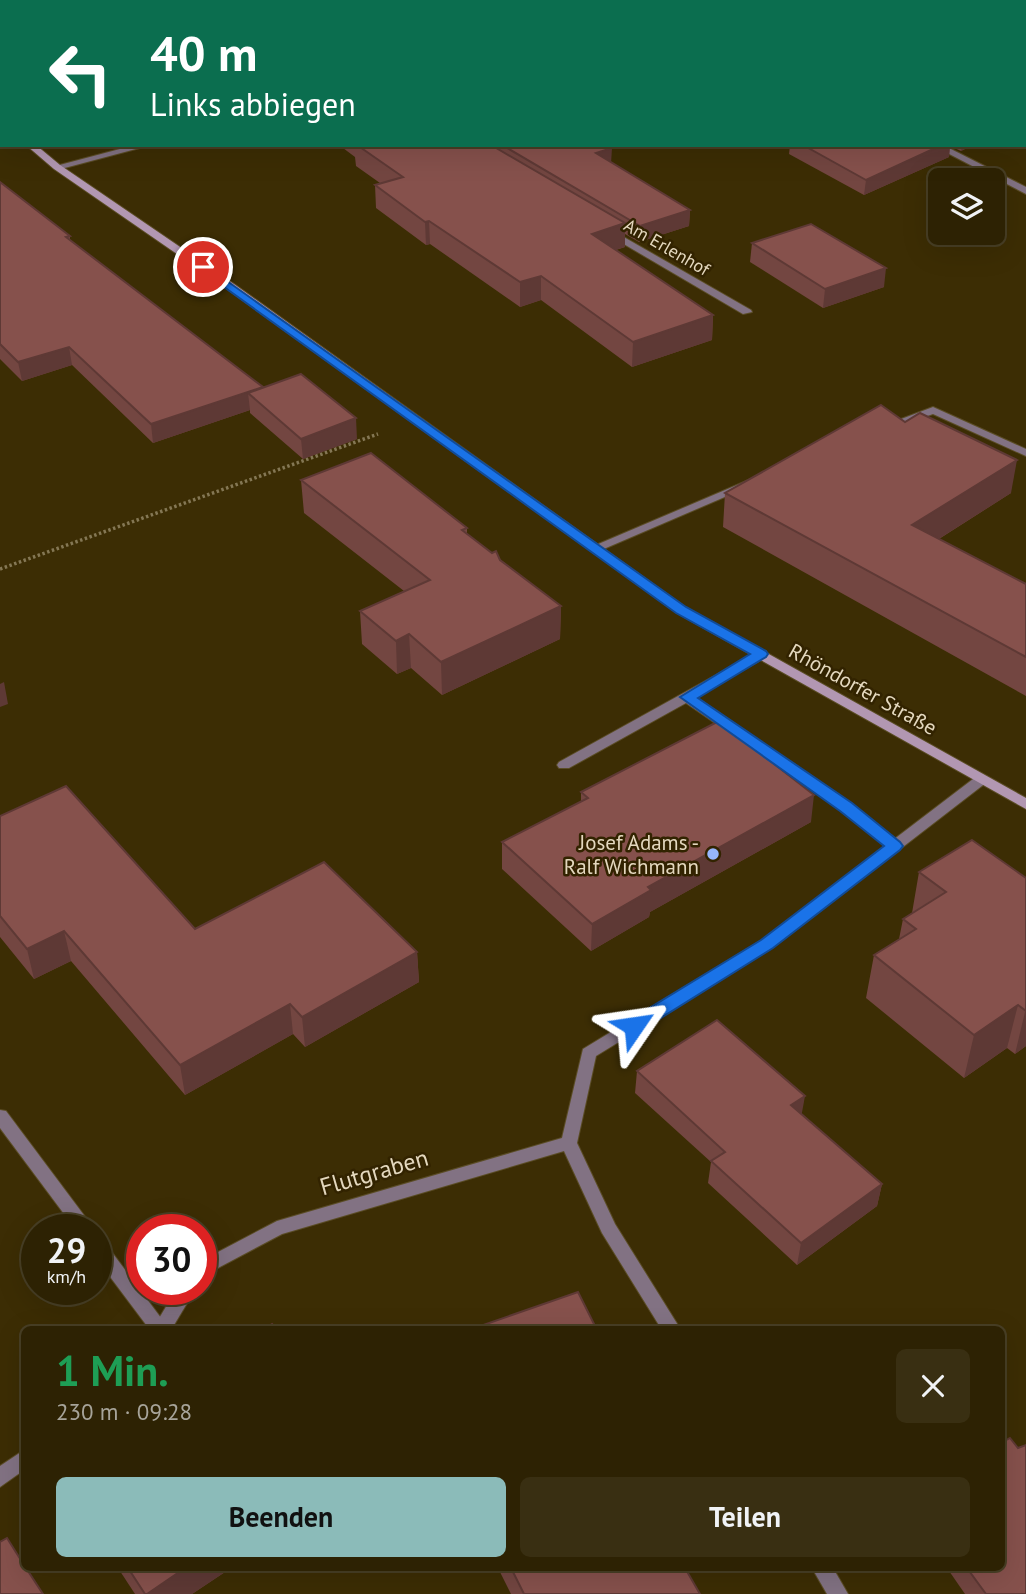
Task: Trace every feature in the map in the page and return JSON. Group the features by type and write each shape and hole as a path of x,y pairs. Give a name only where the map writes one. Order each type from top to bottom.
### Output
{"main road":[{"name":"Rhöndorfer Straße","path":"32,147 681,610 1026,804"}],"street":[{"path":"57,167 139,147"},
{"path":"940,147 1026,191"},
{"name":"Am Erlenhof","path":"593,222 747,312"},
{"path":"868,434 933,410 1026,453"},
{"path":"595,548 767,475"},
{"path":"564,765 761,654"},
{"path":"687,697 846,807 894,846"},
{"path":"669,1326 608,1228 569,1143 589,1054 767,944 982,779"},
{"path":"0,1116 74,1214"},
{"name":"Flutgraben","path":"217,1261 277,1228 569,1143"},
{"path":"112,1265 158,1326"},
{"path":"164,1326 177,1305"},
{"path":"0,1478 21,1461"},
{"path":"824,1571 838,1594"}],"path":[{"path":"0,569 387,431"}],"building":[{"path":"360,147 494,147 625,223 592,234 713,315 633,342 541,276 520,282 429,221 425,222 375,185 403,177"},
{"path":"505,147 610,147 596,153 690,210 640,226"},
{"path":"807,147 938,147 866,180"},
{"path":"0,182 70,236 66,237 263,387 151,424 69,347 18,362 0,344"},
{"path":"811,224 886,268 825,289 752,243"},
{"path":"301,374 356,418 301,439 248,393"},
{"path":"881,405 905,422 920,413 1017,460 912,525 1026,584 1026,657 725,493"},
{"path":"371,453 467,528 462,530 492,553 496,551 500,560 561,606 441,662 409,634 396,641 360,611 430,580 301,480"},
{"path":"719,721 814,795 648,887 651,890 592,924 502,842 588,798 581,792"},
{"path":"66,786 195,929 324,862 417,952 302,1017 290,1004 180,1065 64,931 27,949 0,916 0,816"},
{"path":"972,840 1026,878 1026,1011 1018,1005 974,1035 874,955 916,929 903,919 946,892 919,872"},
{"path":"717,1020 805,1096 791,1105 882,1184 801,1243 711,1161 725,1152 637,1071"},
{"path":"578,1292 595,1326 480,1326"},
{"path":"1010,1438 1018,1448 1026,1445 1026,1594 986,1594 969,1571 1005,1571 1005,1441"},
{"path":"7,1538 21,1560 21,1571 28,1571 43,1594 0,1594 0,1542"},
{"path":"130,1571 181,1571 147,1594"},
{"path":"512,1571 687,1571 700,1594 524,1594"}],"place":[{"name":"Josef Adams - Ralf Wichmann","path":"713,854"}],"route":[{"path":"203,267 681,610 761,654 687,697 846,807 894,846 767,944 634,1026"}]}
